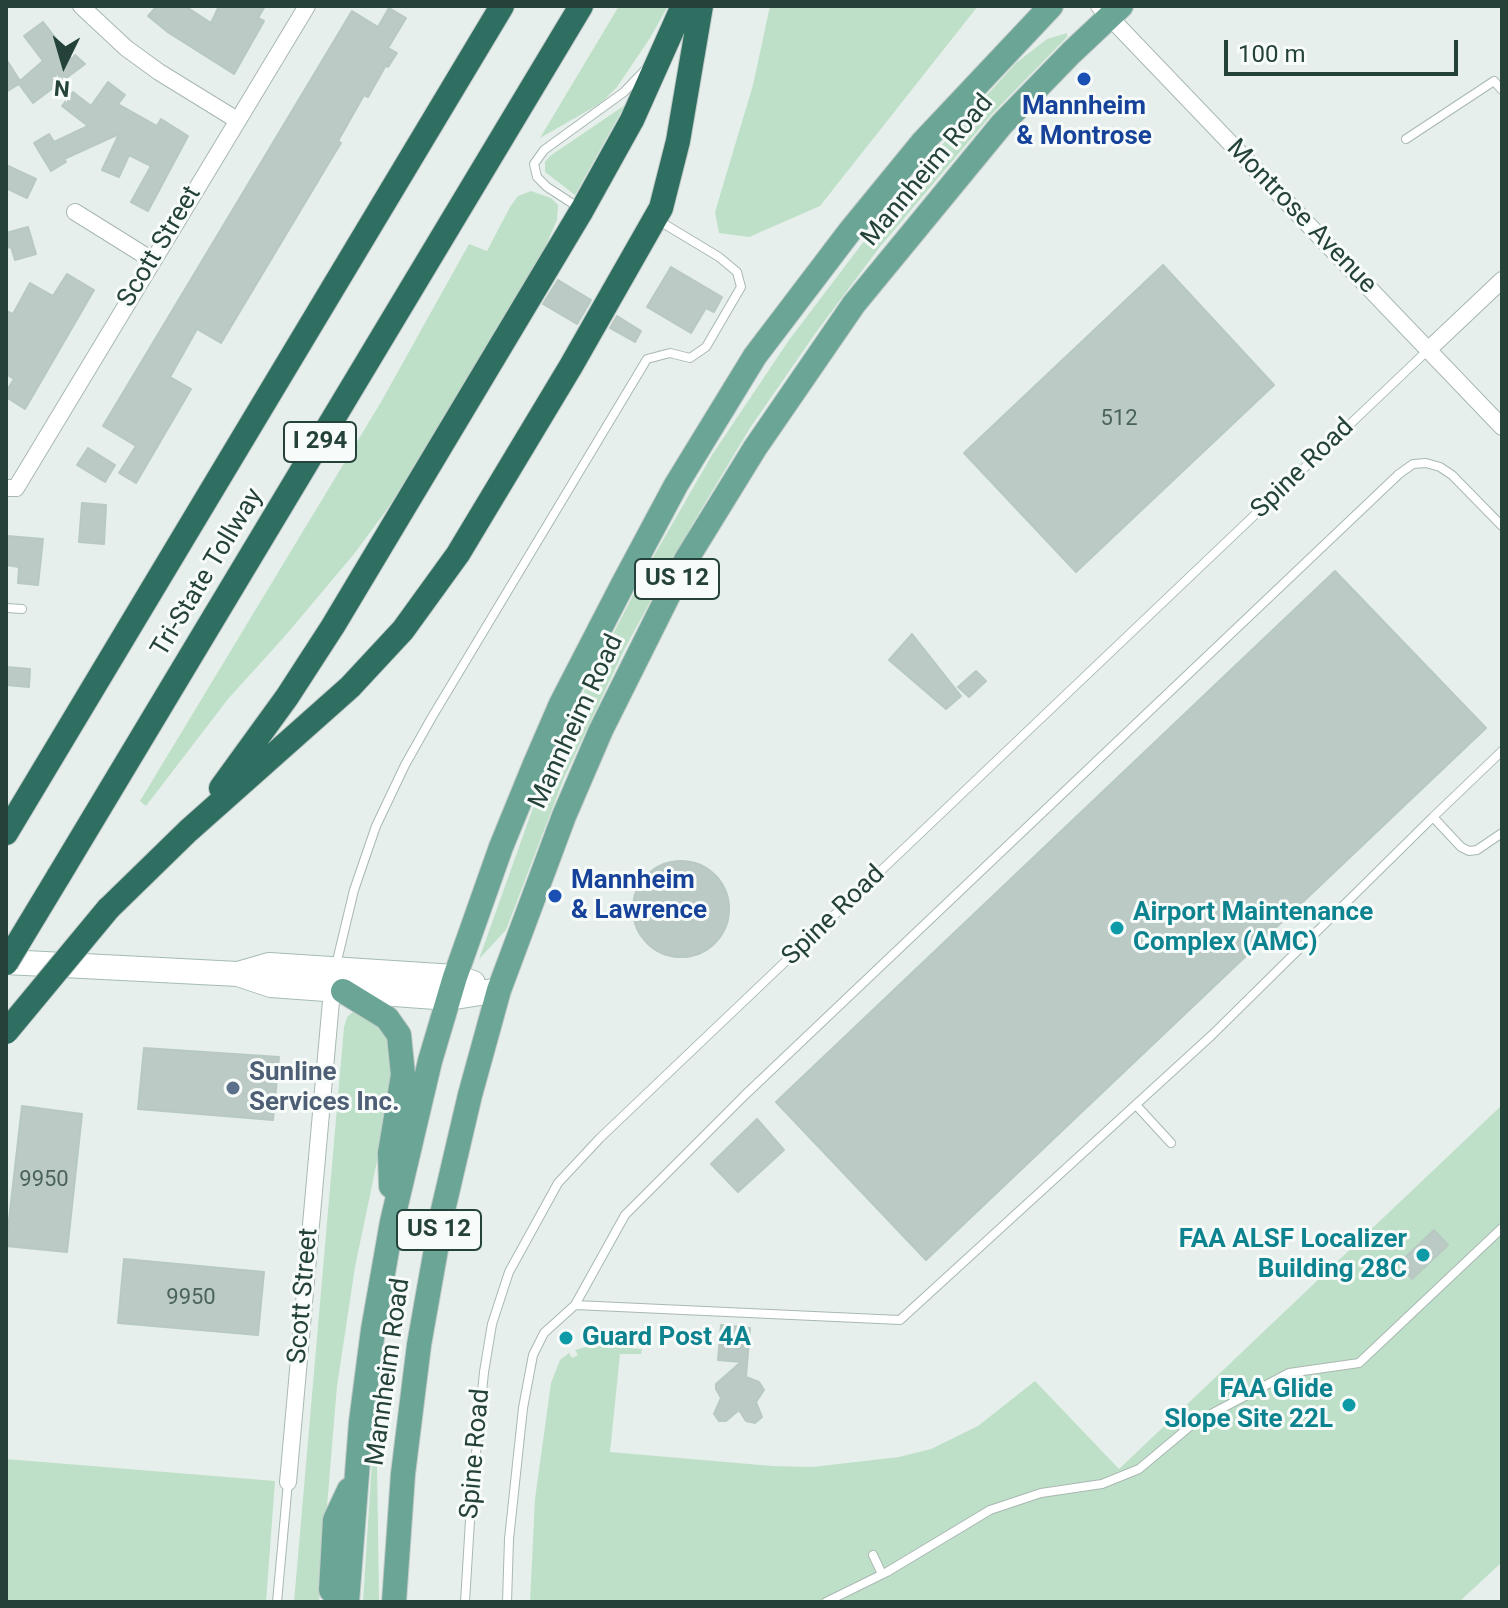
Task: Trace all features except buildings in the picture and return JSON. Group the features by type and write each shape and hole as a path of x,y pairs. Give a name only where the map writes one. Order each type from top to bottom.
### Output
{"highway":[{"name":"Tri-State Tollway","path":"6,833 502,6"},
{"name":"Tri-State Tollway","path":"6,963 581,6"},
{"path":"188,831 287,697 333,626 582,210 632,120 683,6"},
{"path":"6,1032 108,909 188,831 350,687 403,630 458,554 661,208 678,141 701,6"}],"main road":[{"name":"Mannheim Road","path":"347,1602 356,1477 373,1330 392,1222 426,1076 452,988 501,847 561,704 676,485 748,368 850,231 922,143 1051,6"},
{"name":"Mannheim Road","path":"394,1602 408,1421 430,1279 470,1095 499,990 564,816 601,730 686,560 755,448 854,304 1002,124 1110,10"},
{"path":"6,963 238,974 271,985 337,983 499,990"},
{"path":"337,983 387,1018 399,1035 403,1075 390,1153 392,1222"},
{"path":"330,1602 335,1520 356,1477"}],"street":[{"path":"81,6 126,48 237,120"},
{"name":"Scott Street","path":"11,488 307,6"},
{"name":"Montrose Avenue","path":"1110,10 1502,427"},
{"path":"75,212 152,260"},
{"path":"1428,350 1502,280"},
{"name":"Scott Street","path":"288,1482 337,983"}],"lane":[{"path":"582,210 547,187 537,177 534,164 544,150 624,92 651,64 673,31"},
{"path":"1406,139 1494,81 1502,90"},
{"path":"337,983 354,890 376,826 432,717 647,359 670,353 690,358 706,347 741,287 737,272 719,257 656,218"},
{"name":"Spine Road","path":"465,1602 472,1490 492,1324 509,1272 558,1183 600,1138 1428,350"},
{"path":"507,1602 509,1539 523,1408 533,1355 544,1333 575,1305 625,1215 745,1095 1399,474 1413,464 1426,463 1440,467 1452,475 1502,526"},
{"path":"6,608 22,609"},
{"path":"575,1305 900,1320 1212,1035 1502,751"},
{"path":"1433,817 1461,847 1469,851 1477,850 1502,833"},
{"path":"1136,1105 1171,1143"},
{"path":"826,1602 882,1574 990,1510 1041,1493 1102,1484 1139,1469 1194,1423 1289,1373 1359,1363 1502,1228"},
{"name":"Scott Street","path":"277,1602 288,1482"},
{"path":"873,1555 882,1574"}],"green space":[{"path":"619,6 668,6 617,87 601,103 540,138"},
{"path":"770,6 978,6 820,206 749,237 719,233 715,212 753,85"},
{"path":"1067,33 1067,37 992,114 879,248 750,428 692,525 624,650 564,778 506,930 479,959 534,805 587,685 648,566 712,455 789,340 890,207 947,139 1016,63 1047,39"},
{"path":"625,105 575,195 545,172 545,162 550,156"},
{"path":"531,191 551,198 558,205 557,220 546,245 551,250 388,508 354,554 228,699 146,806 140,801 381,402 469,244 487,251 518,196"},
{"path":"355,1010 362,1010 390,1038 393,1061 380,1147 355,1267 337,1386 319,1602 294,1602 344,1027 347,1017"},
{"path":"1502,1105 1502,1562 1459,1602 530,1602 535,1499 551,1383 560,1360 569,1353 572,1358 578,1355 575,1350 593,1345 642,1349 641,1354 620,1354 610,1452 812,1467 899,1457 931,1449 978,1426 1035,1381 1119,1469"},
{"path":"6,1459 275,1481 266,1602 6,1602"},
{"path":"372,1461 377,1461 379,1602 363,1602"}],"place":[{"name":"Mannheim & Montrose","path":"1084,79"},
{"name":"Mannheim & Lawrence","path":"555,896"},
{"name":"Airport Maintenance Complex (AMC)","path":"1117,928"},
{"name":"Sunline Services Inc.","path":"233,1088"},
{"name":"FAA ALSF Localizer Building 28C","path":"1423,1255"},
{"name":"Guard Post 4A","path":"566,1338"},
{"name":"FAA Glide Slope Site 22L","path":"1349,1405"}]}
